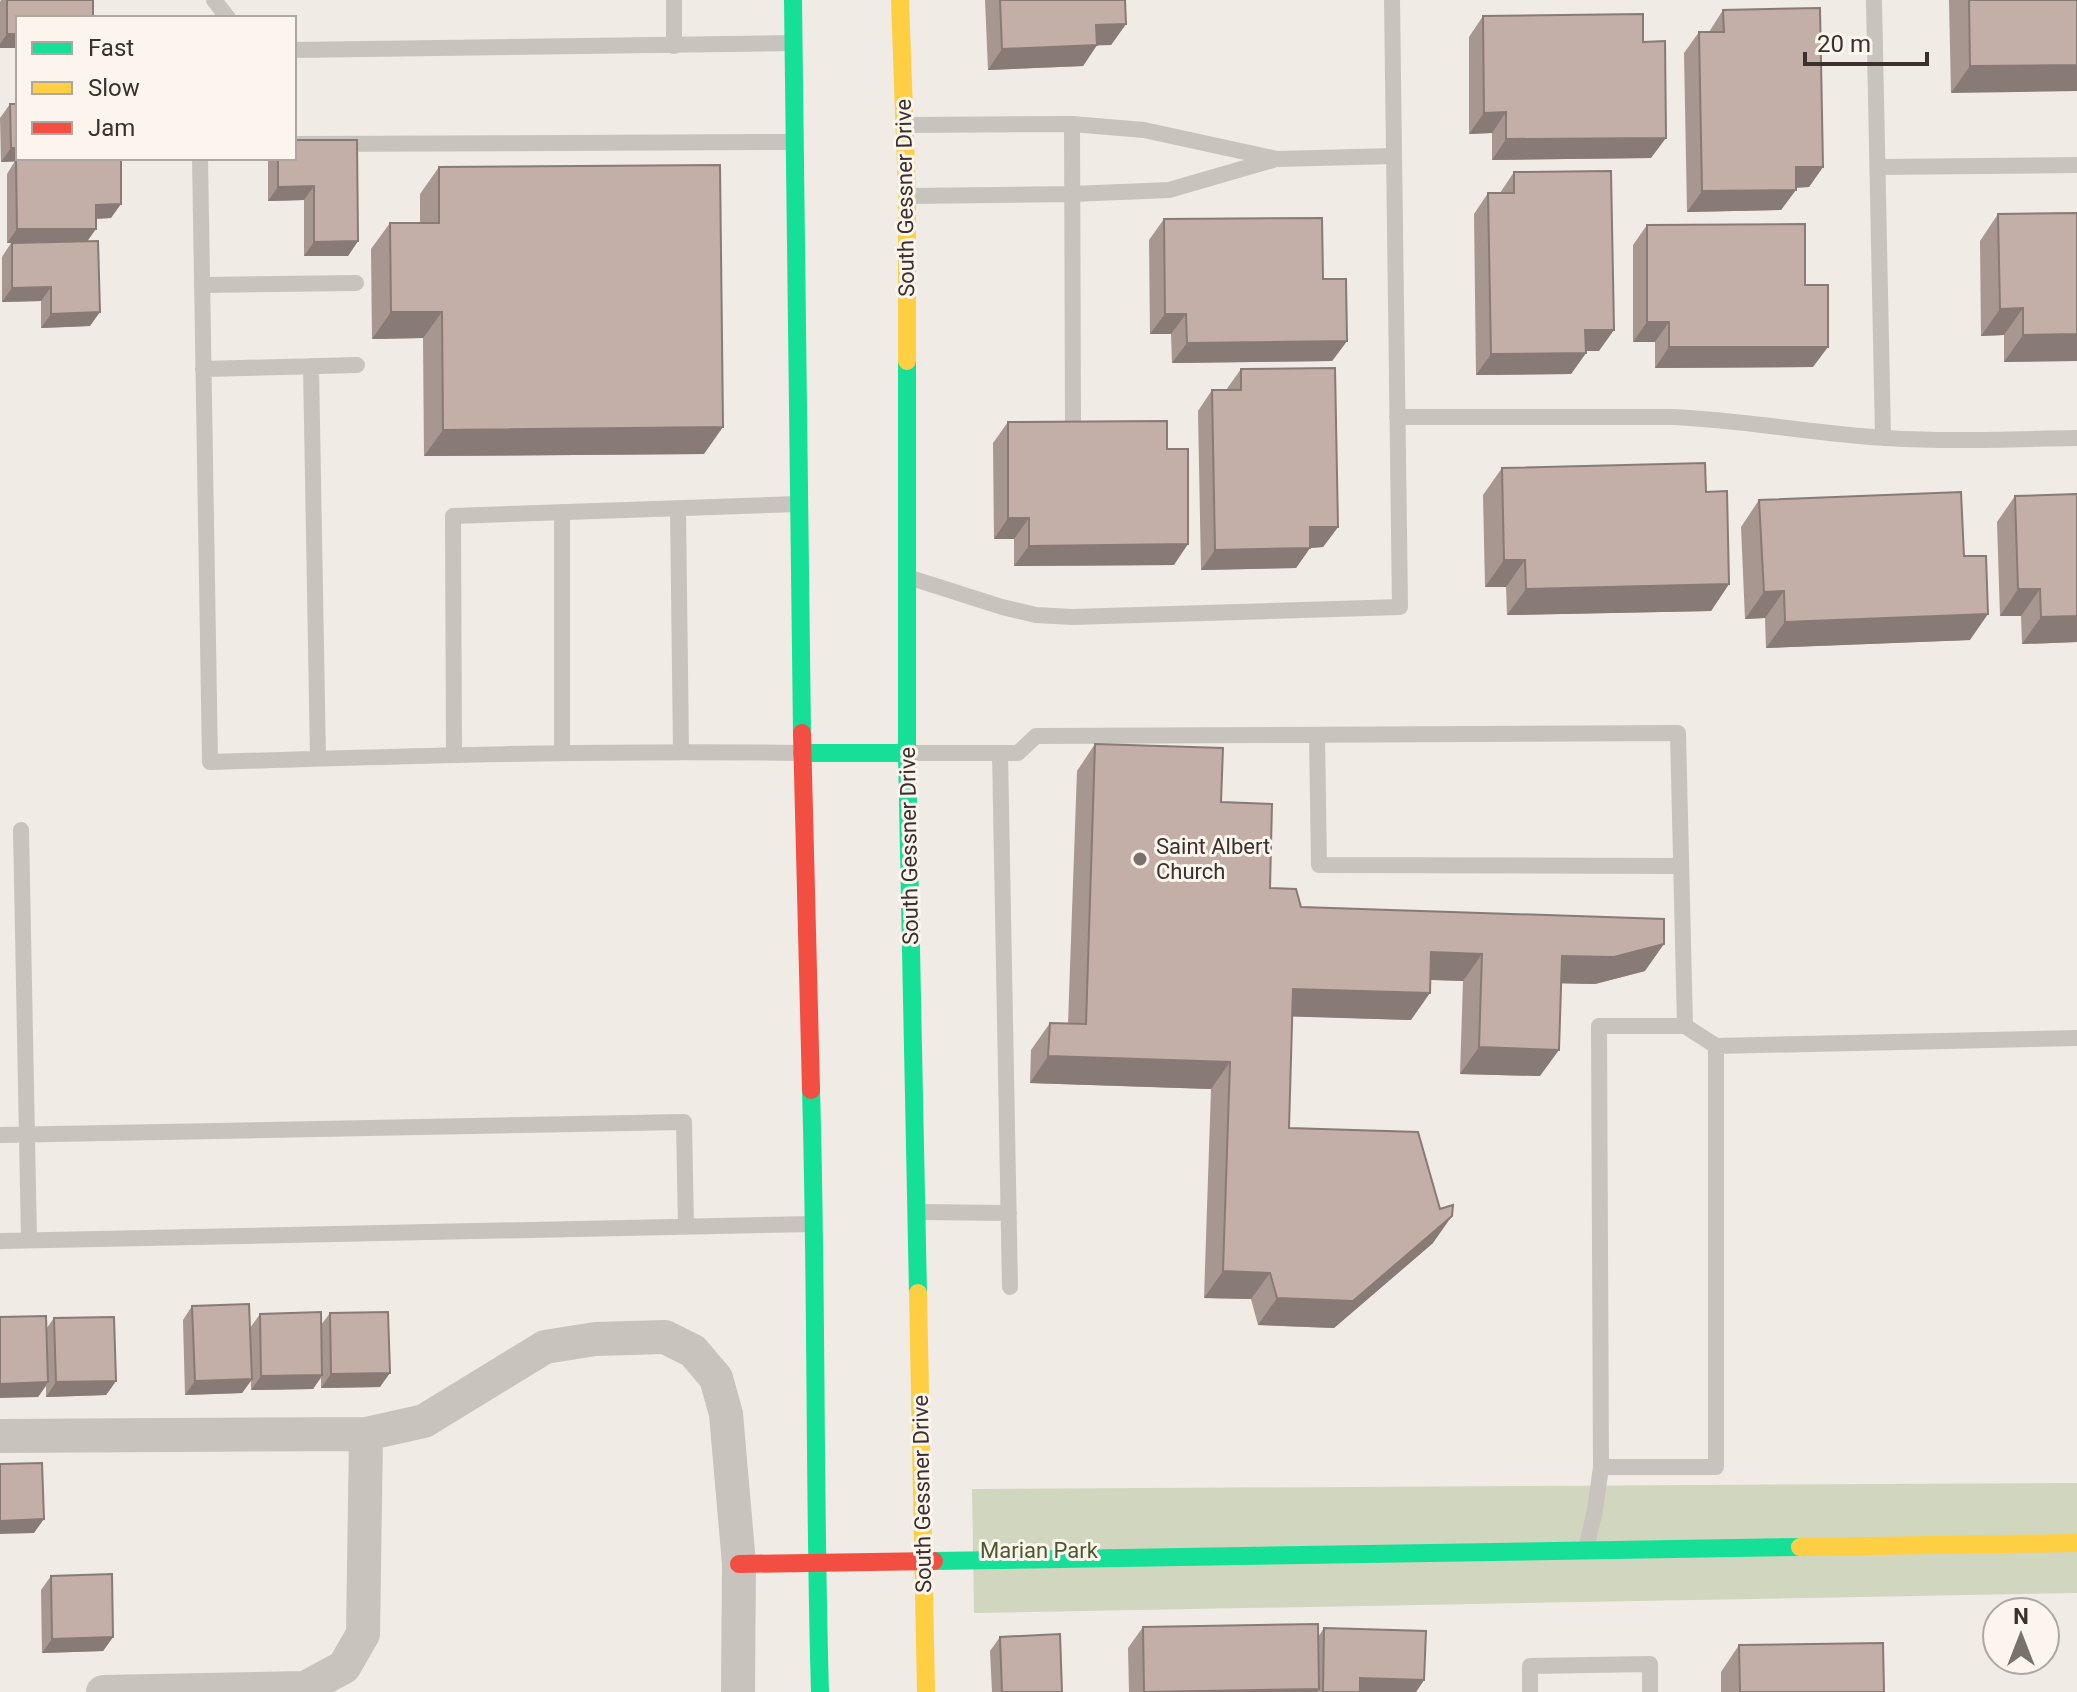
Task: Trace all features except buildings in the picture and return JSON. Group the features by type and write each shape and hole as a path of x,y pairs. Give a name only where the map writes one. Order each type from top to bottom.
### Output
{"main road":[{"path":"793,0 802,753 815,1224 816,1563 820,1692"},
{"name":"South Gessner Drive","path":"900,0 907,196 907,753 926,1692"},
{"path":"802,753 907,753"},
{"path":"739,1564 2077,1543"}],"street":[{"path":"0,1436 366,1434 424,1421 545,1347 595,1339 665,1337 693,1351 716,1378 726,1414 739,1564 738,1692"},
{"path":"103,1692 305,1688 344,1667 363,1634 366,1434"}],"lane":[{"path":"214,0 226,16"},
{"path":"674,0 674,46"},
{"path":"905,576 1036,615 1072,617 1400,607 1392,0"},
{"path":"1874,0 1883,438"},
{"path":"296,50 793,43"},
{"path":"1072,124 1073,422"},
{"path":"904,125 1072,124 1144,130 1277,159 1394,156"},
{"path":"296,144 795,142"},
{"path":"907,196 1169,190 1277,159"},
{"path":"200,160 210,762 562,752 802,753"},
{"path":"1878,167 2077,165"},
{"path":"202,285 356,283"},
{"path":"203,369 357,365"},
{"path":"311,366 318,758"},
{"path":"1397,417 1712,419 1883,438 2077,438"},
{"path":"454,755 453,516 799,504"},
{"path":"678,509 681,751"},
{"path":"562,512 562,752"},
{"path":"907,753 1018,753 1036,736 1678,733 1685,1026"},
{"path":"1317,735 1319,865 1681,866"},
{"path":"1000,753 1010,1287"},
{"path":"21,830 29,1240"},
{"path":"1585,1551 1601,1467 1599,1026 1685,1026 1716,1046 2077,1038"},
{"path":"1601,1467 1716,1467 1716,1046"},
{"path":"0,1135 684,1122 686,1227"},
{"path":"917,1212 1009,1213"},
{"path":"0,1241 815,1224"},
{"path":"1530,1692 1530,1666 1650,1664 1650,1692"}],"green space":[{"name":"Marian Park","path":"2077,1483 2077,1593 974,1613 972,1489"}],"traffic: fast":[{"path":"793,0 802,733"},
{"path":"907,361 907,753 918,1293"},
{"path":"802,753 907,753"},
{"path":"811,1090 820,1692"},
{"path":"934,1561 1800,1547"}],"traffic: slow":[{"path":"900,0 907,196 907,361"},
{"path":"918,1293 926,1692"},
{"path":"1800,1547 2077,1543"}],"traffic: jam":[{"path":"802,733 811,1090"},
{"path":"739,1564 934,1561"}],"place":[{"name":"Saint Albert Church","path":"1140,859"}]}
